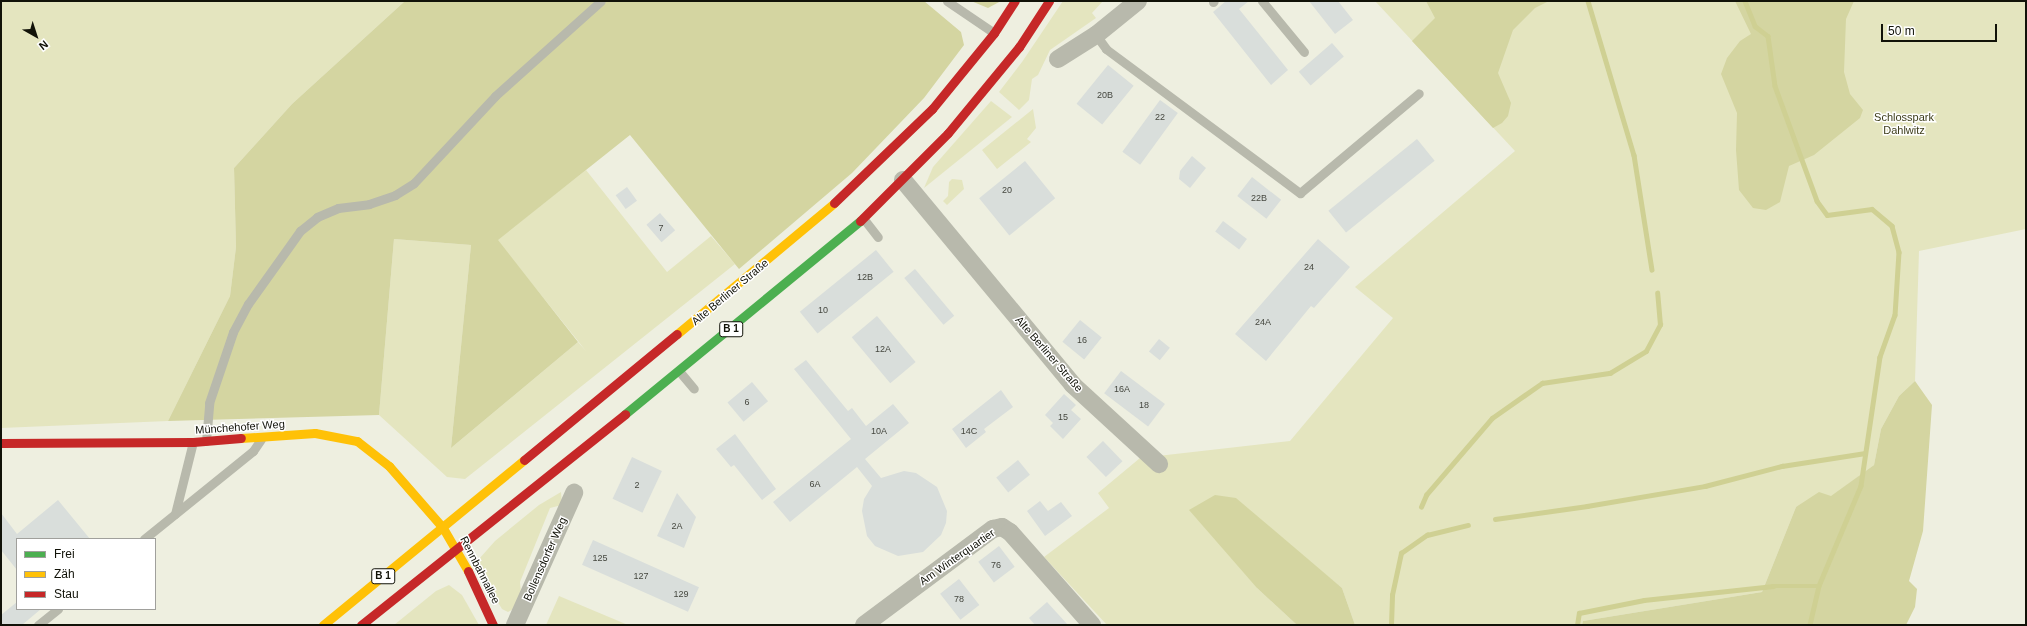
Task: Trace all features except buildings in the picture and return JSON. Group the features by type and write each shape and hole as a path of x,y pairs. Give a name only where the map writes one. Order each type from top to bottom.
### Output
{"main road":[{"name":"B 1","path":"994,32 1015,1"},
{"name":"B 1","path":"361,625 679,371 862,218 903,180 948,133 1019,47 1049,1"},
{"name":"Alte Berliner Straße","path":"443,528 815,221 932,109 994,32"},
{"name":"Münchehofer Weg","path":"1,443 193,442 261,439 315,433 338,436 357,441 388,466 443,528"},
{"name":"B 1","path":"323,625 443,528"},
{"name":"Rennbahnallee","path":"443,528 457,549 492,625"}],"street":[{"path":"1058,59 1096,35 1138,1"},
{"name":"Alte Berliner Straße","path":"903,180 1073,385 1159,464"},
{"name":"Bollensdorfer Weg","path":"514,625 574,494"},
{"name":"Am Winterquartier","path":"864,625 993,529 1002,527 1010,532 1092,625"}],"lane":[{"path":"206,441 209,403 233,332 248,304 300,231 317,216 338,208 369,204 395,196 414,183 495,96 601,1"},
{"path":"947,1 994,32"},
{"path":"1262,1 1304,52"},
{"path":"1096,35 1106,49 1300,193 1419,93"},
{"path":"862,218 878,237"},
{"path":"679,371 694,389"},
{"path":"145,538 253,450 261,439"},
{"path":"175,514 193,442"},
{"path":"38,625 57,610"}],"green space":[{"path":"1,1 405,1 292,104 234,168 236,247 230,296 168,421 1,428"},
{"path":"405,1 924,1 961,32 964,45 924,98 852,173 739,269 630,135 498,240 578,342 451,448 471,245 394,239 379,415 168,421 230,296 236,247 234,168 292,104"},
{"path":"971,1 1001,1 988,8"},
{"path":"1063,1 1103,1 1092,13 1096,18 1050,50 1038,75 1032,79 1029,100 1019,110 999,92 1022,62"},
{"name":"Schlosspark Dahlwitz","path":"1375,1 2026,1 2026,229 1919,251 1915,381 1899,396 1881,429 1874,465 1831,497 1796,507 1762,592 1583,621 1582,625 1355,625 1342,588 1289,545 1257,588 1297,625 1107,625 1044,557 1109,508 1098,493 1140,458 1290,441 1393,318 1355,287 1515,151"},
{"path":"1426,1 1549,1 1535,8 1513,30 1498,73 1511,103 1508,116 1502,123 1493,128 1412,41 1435,18"},
{"path":"1735,1 1854,1 1846,19 1844,72 1850,94 1863,110 1860,118 1814,155 1789,166 1780,202 1766,210 1753,208 1739,190 1736,150 1737,113 1721,74 1727,58 1740,41 1751,34"},
{"path":"991,101 1012,117 924,188 933,167"},
{"path":"1033,109 1036,128 1027,139 1031,142 997,169 982,150"},
{"path":"586,170 667,272 711,236 735,264 465,479 447,477 379,415 394,239 471,245 451,448 578,342 586,351 497,240"},
{"path":"952,179 962,180 964,189 947,205 943,201 948,196 949,182"},
{"path":"1915,381 1932,405 1923,531 1909,581 1917,589 1915,607 1906,625 1582,625 1583,621 1762,592 1796,507 1819,492 1831,496 1874,465 1881,429 1899,396"},
{"path":"561,492 562,505 550,508 520,582 521,593 515,608 508,612 502,609 482,576 479,559 495,541 539,505"},
{"path":"1215,495 1236,498 1342,588 1355,625 1297,625 1257,588 1189,510"},
{"path":"449,585 462,595 479,625 394,625 436,591"},
{"path":"559,596 628,625 546,625"}],"waterway":[{"path":"1588,1 1634,155 1652,270"},
{"path":"1745,1 1755,26 1768,36 1775,86 1817,201 1827,215 1872,209 1892,226 1899,252 1895,315 1880,357 1861,486 1819,586 1810,625"},
{"path":"1421,507 1426,495 1492,418 1542,383 1610,373 1646,351 1660,325 1657,293"},
{"path":"1495,519 1587,506 1705,486 1782,466 1865,453"},
{"path":"1391,625 1392,595 1401,553 1427,535 1468,525"},
{"path":"1577,625 1579,613 1644,600 1773,586 1819,586"}],"traffic: fast":[{"path":"625,414 860,221"}],"traffic: slow":[{"path":"677,334 834,203"},
{"path":"241,438 315,433 357,441 389,466 443,528 468,571"},
{"path":"323,625 524,460"}],"traffic: jam":[{"path":"834,203 932,109 994,33 1015,1"},
{"path":"860,221 948,133 1019,47 1049,1"},
{"path":"524,460 677,334"},
{"path":"361,625 625,414"},
{"path":"1,443 193,442 241,438"},
{"path":"468,571 493,625"}]}
